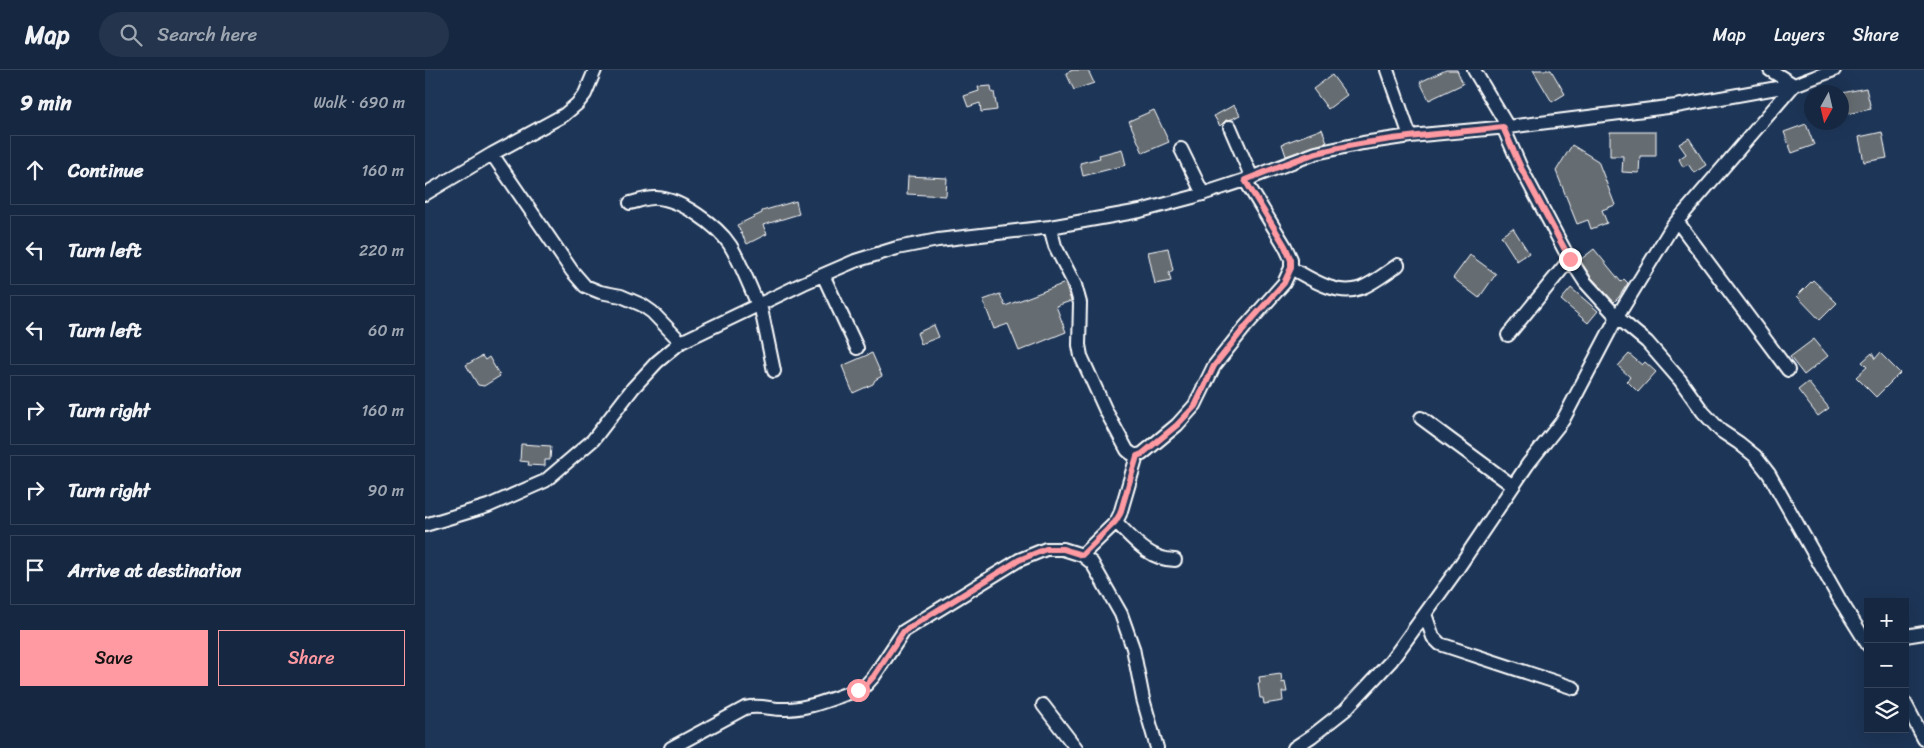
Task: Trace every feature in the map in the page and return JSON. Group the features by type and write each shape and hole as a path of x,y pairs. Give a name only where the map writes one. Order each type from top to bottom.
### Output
{"street":[{"path":"425,194 492,154 564,115 585,94 595,70"},
{"path":"1387,70 1410,136"},
{"path":"1474,70 1505,127 1521,168 1570,259 1585,282 1617,317 1647,342 1715,425 1755,456 1764,468 1839,600 1864,637"},
{"path":"1769,70 1794,85"},
{"path":"425,525 488,506 545,481 593,440 633,388 657,362 681,342 759,304 855,261 905,246 938,240 1050,227 1140,211 1249,179 1316,153 1363,143 1677,106 1794,85 1834,70"},
{"path":"1294,748 1345,710 1391,661 1528,464 1563,420 1617,317 1677,221 1794,85"},
{"path":"1050,227 1055,246 1075,285 1080,303 1079,344 1081,356 1106,411 1127,450 1132,455 1137,456 1177,425 1195,406 1214,366 1284,283 1291,268 1291,260 1285,246 1249,179 1230,126"},
{"path":"1181,149 1203,194"},
{"path":"492,154 549,239 585,286 600,292 621,296 642,305 652,312 681,342"},
{"path":"630,203 663,198 698,214 730,245 759,304 775,371"},
{"path":"1677,221 1788,370"},
{"path":"1508,335 1570,259"},
{"path":"1291,268 1325,286 1345,290 1361,288 1398,265"},
{"path":"823,275 857,348"},
{"path":"1421,418 1513,486"},
{"path":"1082,555 1115,522 1120,514 1137,456"},
{"path":"1115,522 1153,556 1164,560 1175,560"},
{"path":"671,748 745,708 756,705 785,710 801,708 858,690 866,685 874,676 904,631 1019,560 1046,549 1063,549 1082,555 1092,563 1121,614 1133,648 1143,699 1157,748"},
{"path":"1425,614 1433,637 1440,644 1574,688"},
{"path":"1909,635 1924,633"},
{"path":"1043,705 1076,748"},
{"path":"1909,711 1924,739"}],"building":[{"path":"1073,70 1088,70 1094,83 1074,90 1066,73"},
{"path":"1446,70 1457,70 1463,84 1429,100 1420,82"},
{"path":"1533,70 1551,70 1565,94 1552,102"},
{"path":"1332,75 1347,95 1328,109 1313,89"},
{"path":"991,86 997,110 981,112 980,103 968,107 964,96 979,91 978,87"},
{"path":"1866,88 1871,109 1849,114 1849,92"},
{"path":"1234,105 1240,115 1226,120 1220,126 1214,116"},
{"path":"1154,110 1169,142 1143,153 1129,121"},
{"path":"1804,125 1804,130 1808,130 1814,145 1792,153 1784,132"},
{"path":"1322,129 1327,142 1286,156 1282,144"},
{"path":"1610,132 1656,132 1656,156 1640,156 1639,173 1622,172 1623,156 1610,156"},
{"path":"1882,132 1887,158 1864,162 1859,137"},
{"path":"1689,138 1706,165 1694,173 1688,164 1683,167 1679,159 1686,154 1679,144"},
{"path":"1572,145 1598,161 1615,205 1602,210 1607,223 1591,229 1588,220 1577,224 1556,171"},
{"path":"1122,149 1126,165 1083,176 1080,163 1100,158 1099,155"},
{"path":"908,176 947,178 946,196 907,194"},
{"path":"796,201 799,214 763,225 767,234 747,244 737,225 762,213 762,211"},
{"path":"1513,228 1529,253 1517,261 1501,236"},
{"path":"1168,248 1173,270 1169,273 1171,281 1155,284 1148,252"},
{"path":"1594,249 1621,282 1624,279 1628,283 1614,302 1591,277 1580,260"},
{"path":"1470,255 1496,274 1479,298 1453,278"},
{"path":"1813,280 1837,303 1820,320 1797,296"},
{"path":"1065,283 1071,301 1056,306 1066,332 1019,351 1008,324 994,329 983,300 1000,294 1005,306"},
{"path":"1571,288 1598,311 1588,323 1561,300"},
{"path":"934,325 939,337 921,344 917,333"},
{"path":"1814,339 1828,356 1804,375 1790,357"},
{"path":"872,353 882,376 875,380 873,384 853,393 842,366"},
{"path":"1872,353 1875,359 1880,353 1900,373 1876,397 1856,377 1867,367 1862,362"},
{"path":"1629,354 1642,365 1645,362 1656,372 1638,392 1627,381 1630,377 1618,366"},
{"path":"482,356 485,360 489,357 500,376 484,386 478,385 466,365"},
{"path":"1808,382 1829,408 1818,416 1798,390"},
{"path":"521,444 551,446 550,460 545,460 545,466 528,465 529,462 520,461"},
{"path":"1281,674 1282,683 1285,682 1287,692 1282,692 1283,701 1264,704 1263,698 1260,698 1259,677"}],"route":[{"path":"858,690 866,685 874,676 904,631 1019,560 1046,549 1063,549 1082,555 1115,522 1120,514 1137,456 1177,425 1195,406 1203,393 1214,366 1284,283 1291,268 1291,260 1279,234 1245,180 1316,153 1363,143 1410,136 1503,127 1521,168 1570,259"}]}
